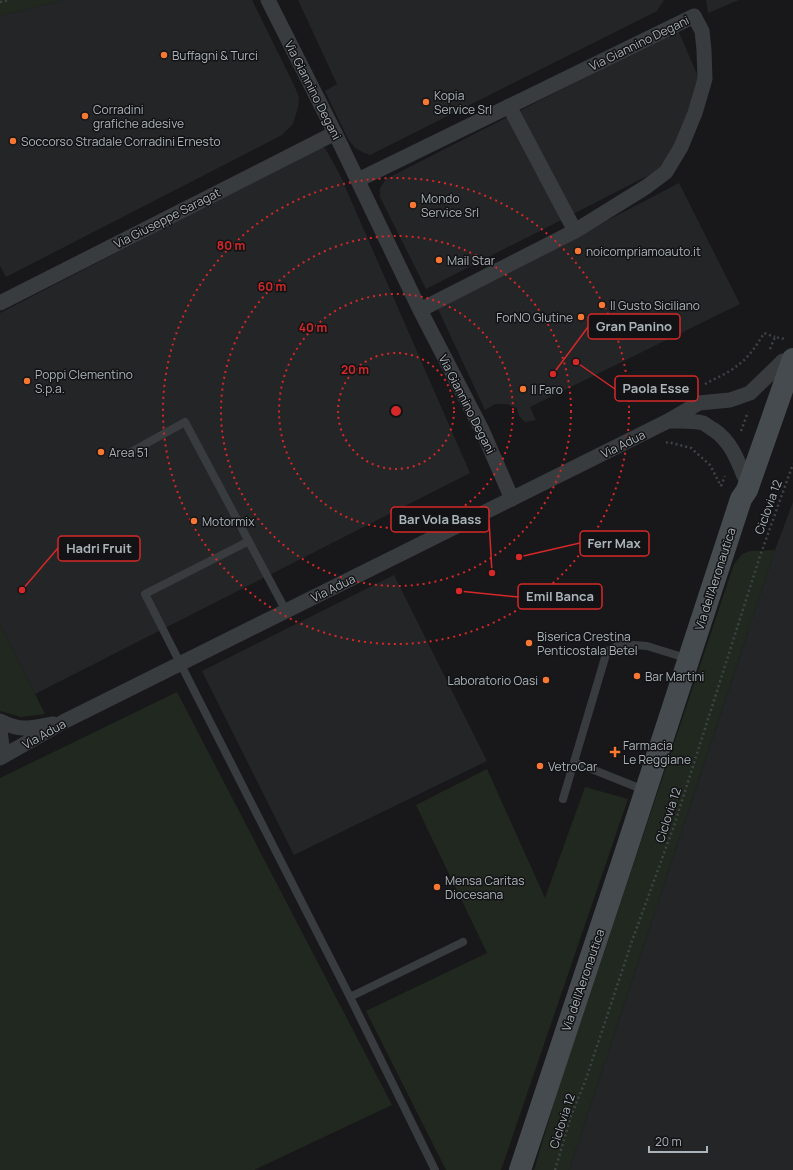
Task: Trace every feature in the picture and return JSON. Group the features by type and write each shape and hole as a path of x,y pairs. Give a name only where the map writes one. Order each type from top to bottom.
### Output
{"main road":[{"name":"Via dell'Aeronautica","path":"520,1170 741,499 747,490 788,360 786,353 793,342"},
{"name":"Via dell'Aeronautica","path":"741,499 741,488 744,476 788,360"}],"street":[{"name":"Via Giannino Degani","path":"268,0 335,133 420,310 482,430 512,499"},
{"name":"Via Giannino Degani","path":"358,180 694,16 702,32 705,79 696,113 681,147 666,172 646,187 574,231 420,310"},
{"path":"509,106 574,231"},
{"name":"Via Giuseppe Saragat","path":"0,303 335,133"},
{"name":"Via Adua","path":"0,758 65,721 668,421 699,403 730,400 750,393 788,360"},
{"name":"Via Adua","path":"668,421 690,421 705,424 718,433 734,452 744,476"},
{"path":"0,721 11,726 27,729 65,721"},
{"path":"0,731 2,746 0,754"}],"lane":[{"path":"131,452 185,422 286,611"},
{"path":"249,541 145,594 350,997 435,1170"},
{"path":"563,799 607,651 621,644 646,646 689,659"},
{"path":"574,762 646,791"},
{"path":"350,997 463,942"}],"path":[{"path":"0,2 10,0"},
{"name":"Ciclovia 12","path":"555,1170 571,1116 586,1079 632,941 674,826 760,556 793,464"}],"shaded area":[{"path":"0,0 63,0 0,16"},
{"path":"63,0 252,0 294,85 299,97 298,108 293,124 282,135 6,277 0,266 0,16"},
{"path":"298,0 664,0 657,11 370,155 355,148 348,139 325,91 337,84"},
{"path":"706,0 739,0 708,13"},
{"path":"678,30 699,79 677,145 661,169 426,289 380,197 380,188 386,179"},
{"path":"321,147 325,148 340,175 470,473 35,694 0,624 0,313"},
{"path":"679,183 740,304 530,407 536,420 525,422 519,416 517,408 507,404 495,404 485,410 438,309"},
{"path":"793,502 793,1170 569,1170 775,550"},
{"path":"775,550 569,1170 534,1170 556,1096 734,564 742,554 750,551"},
{"path":"394,575 487,761 294,855 202,671"},
{"path":"0,624 45,714 21,717 0,711"},
{"path":"177,692 392,1105 254,1170 0,1170 0,778"},
{"path":"487,769 545,898 585,787 628,799 501,1170 446,1170 366,1011 487,953 416,805"}],"place":[{"name":"Buffagni & Turci","path":"164,55"},
{"name":"Kopia Service Srl","path":"426,102"},
{"name":"Corradini grafiche adesive","path":"85,116"},
{"name":"Soccorso Stradale Corradini Ernesto","path":"13,141"},
{"name":"Mondo Service Srl","path":"413,205"},
{"name":"noicompriamoauto.it","path":"578,251"},
{"name":"Mail Star","path":"439,260"},
{"name":"Il Gusto Siciliano","path":"602,305"},
{"name":"ForNO Glutine","path":"581,317"},
{"name":"Paola Esse","path":"576,362"},
{"name":"Gran Panino","path":"553,374"},
{"name":"Poppi Clementino S.p.a.","path":"27,381"},
{"name":"Il Faro","path":"523,389"},
{"name":"Area 51","path":"101,452"},
{"name":"Motormix","path":"194,521"},
{"name":"Ferr Max","path":"519,557"},
{"name":"Bar Vola Bass","path":"492,573"},
{"name":"Hadri Fruit","path":"22,590"},
{"name":"Emil Banca","path":"459,591"},
{"name":"Biserica Crestina Penticostala Betel","path":"529,643"},
{"name":"Bar Martini","path":"637,676"},
{"name":"Laboratorio Oasi","path":"546,680"},
{"name":"Farmacia Le Reggiane","path":"615,752"},
{"name":"VetroCar","path":"540,766"},
{"name":"Mensa Caritas Diocesana","path":"437,887"}]}
